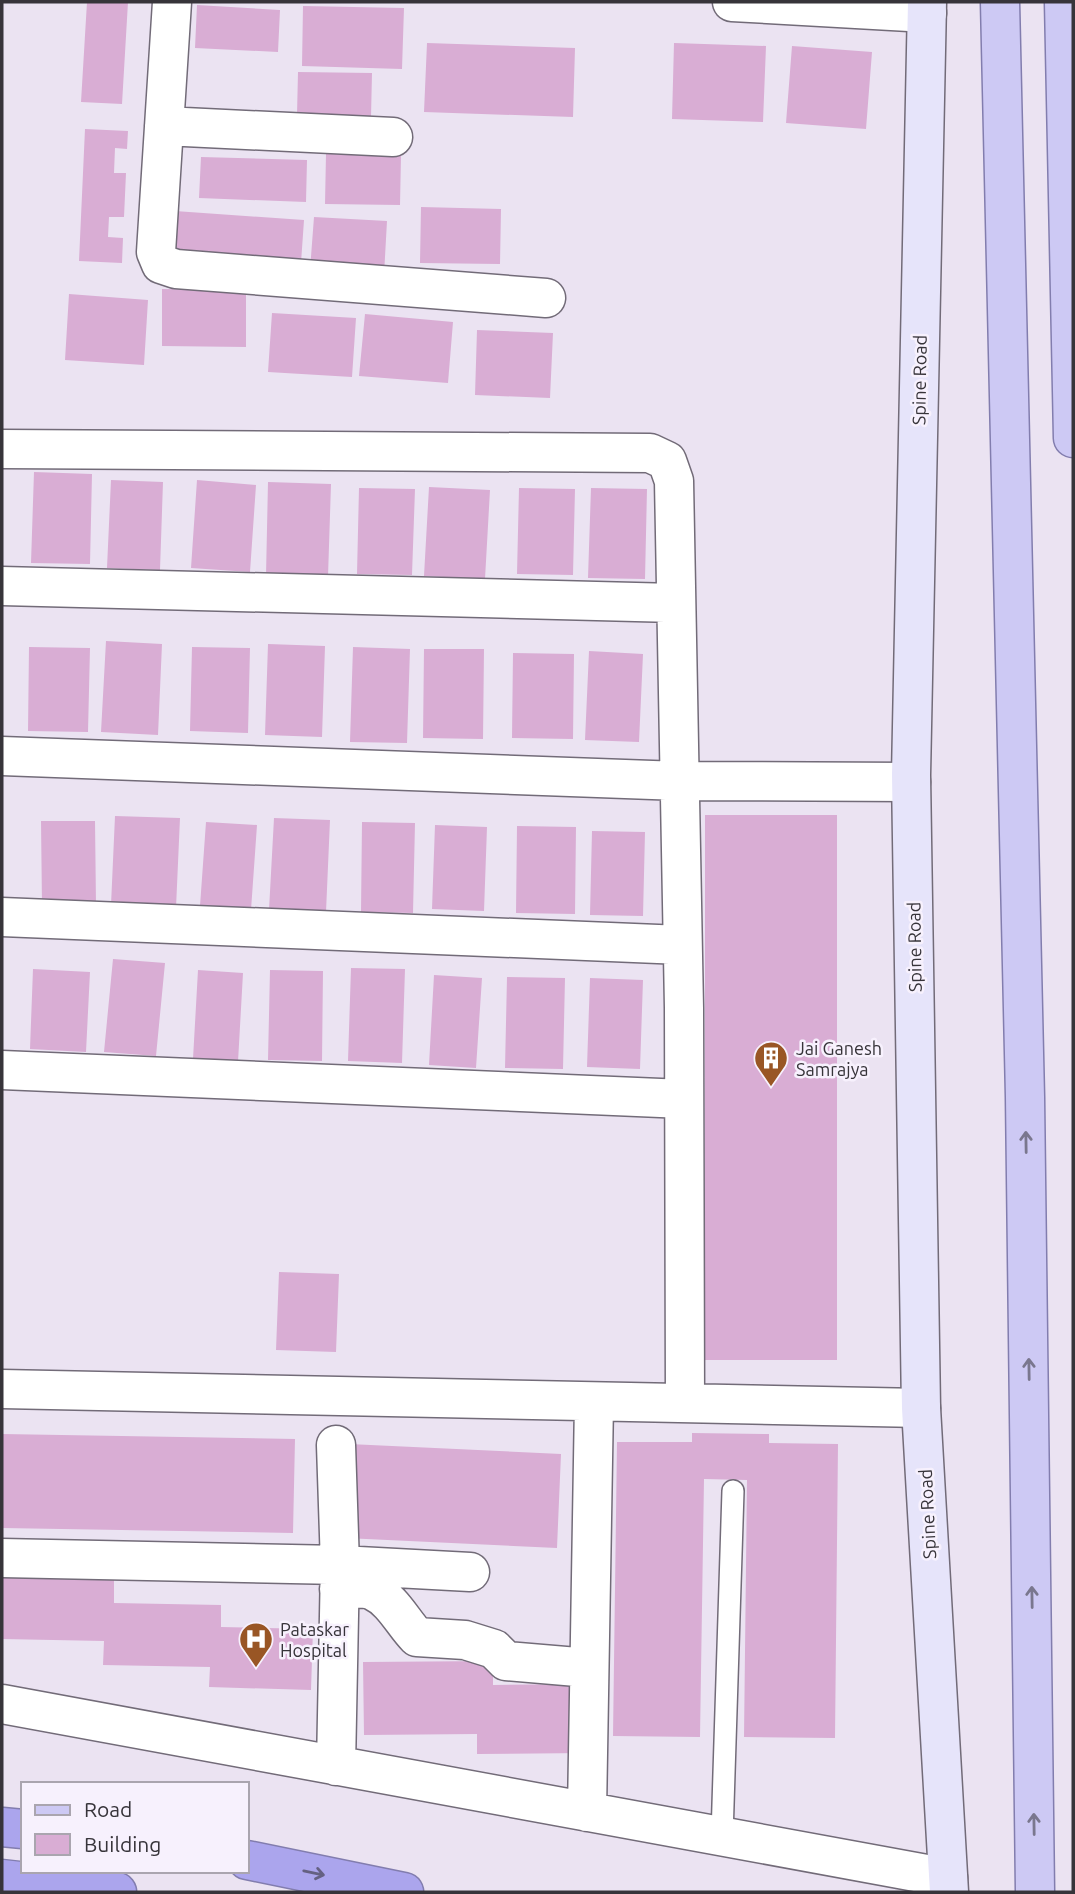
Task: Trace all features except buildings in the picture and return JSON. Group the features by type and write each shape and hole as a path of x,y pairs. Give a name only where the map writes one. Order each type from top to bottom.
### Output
{"highway":[{"path":"2,1827 21,1829"},
{"path":"248,1860 404,1892"},
{"path":"2,1879 117,1892"}],"main road":[{"path":"1000,2 1025,1097 1035,1892"},
{"path":"1064,2 1073,438"}],"street":[{"path":"172,2 156,252 161,264 176,269 546,298"},
{"path":"732,2 927,8"},
{"name":"Spine Road","path":"927,8 911,782 921,1408 949,1885"},
{"path":"163,126 393,136"},
{"path":"2,449 650,453 667,461 674,481 680,781 685,1403"},
{"path":"2,586 675,603"},
{"path":"2,756 680,781 911,782"},
{"path":"2,917 682,944"},
{"path":"2,1070 684,1099"},
{"path":"2,1389 921,1408"},
{"path":"587,1812 594,1402"},
{"path":"335,1766 339,1577 336,1445"},
{"path":"2,1558 339,1577 470,1572"},
{"path":"339,1577 372,1590 392,1606 406,1627 417,1637 465,1640 494,1649 506,1661 589,1668"},
{"path":"2,1704 722,1836 949,1885"}],"lane":[{"path":"722,1836 733,1491"}],"place":[{"name":"Jai Ganesh Samrajya","path":"771,1088"},
{"name":"Pataskar Hospital","path":"256,1669"}]}
